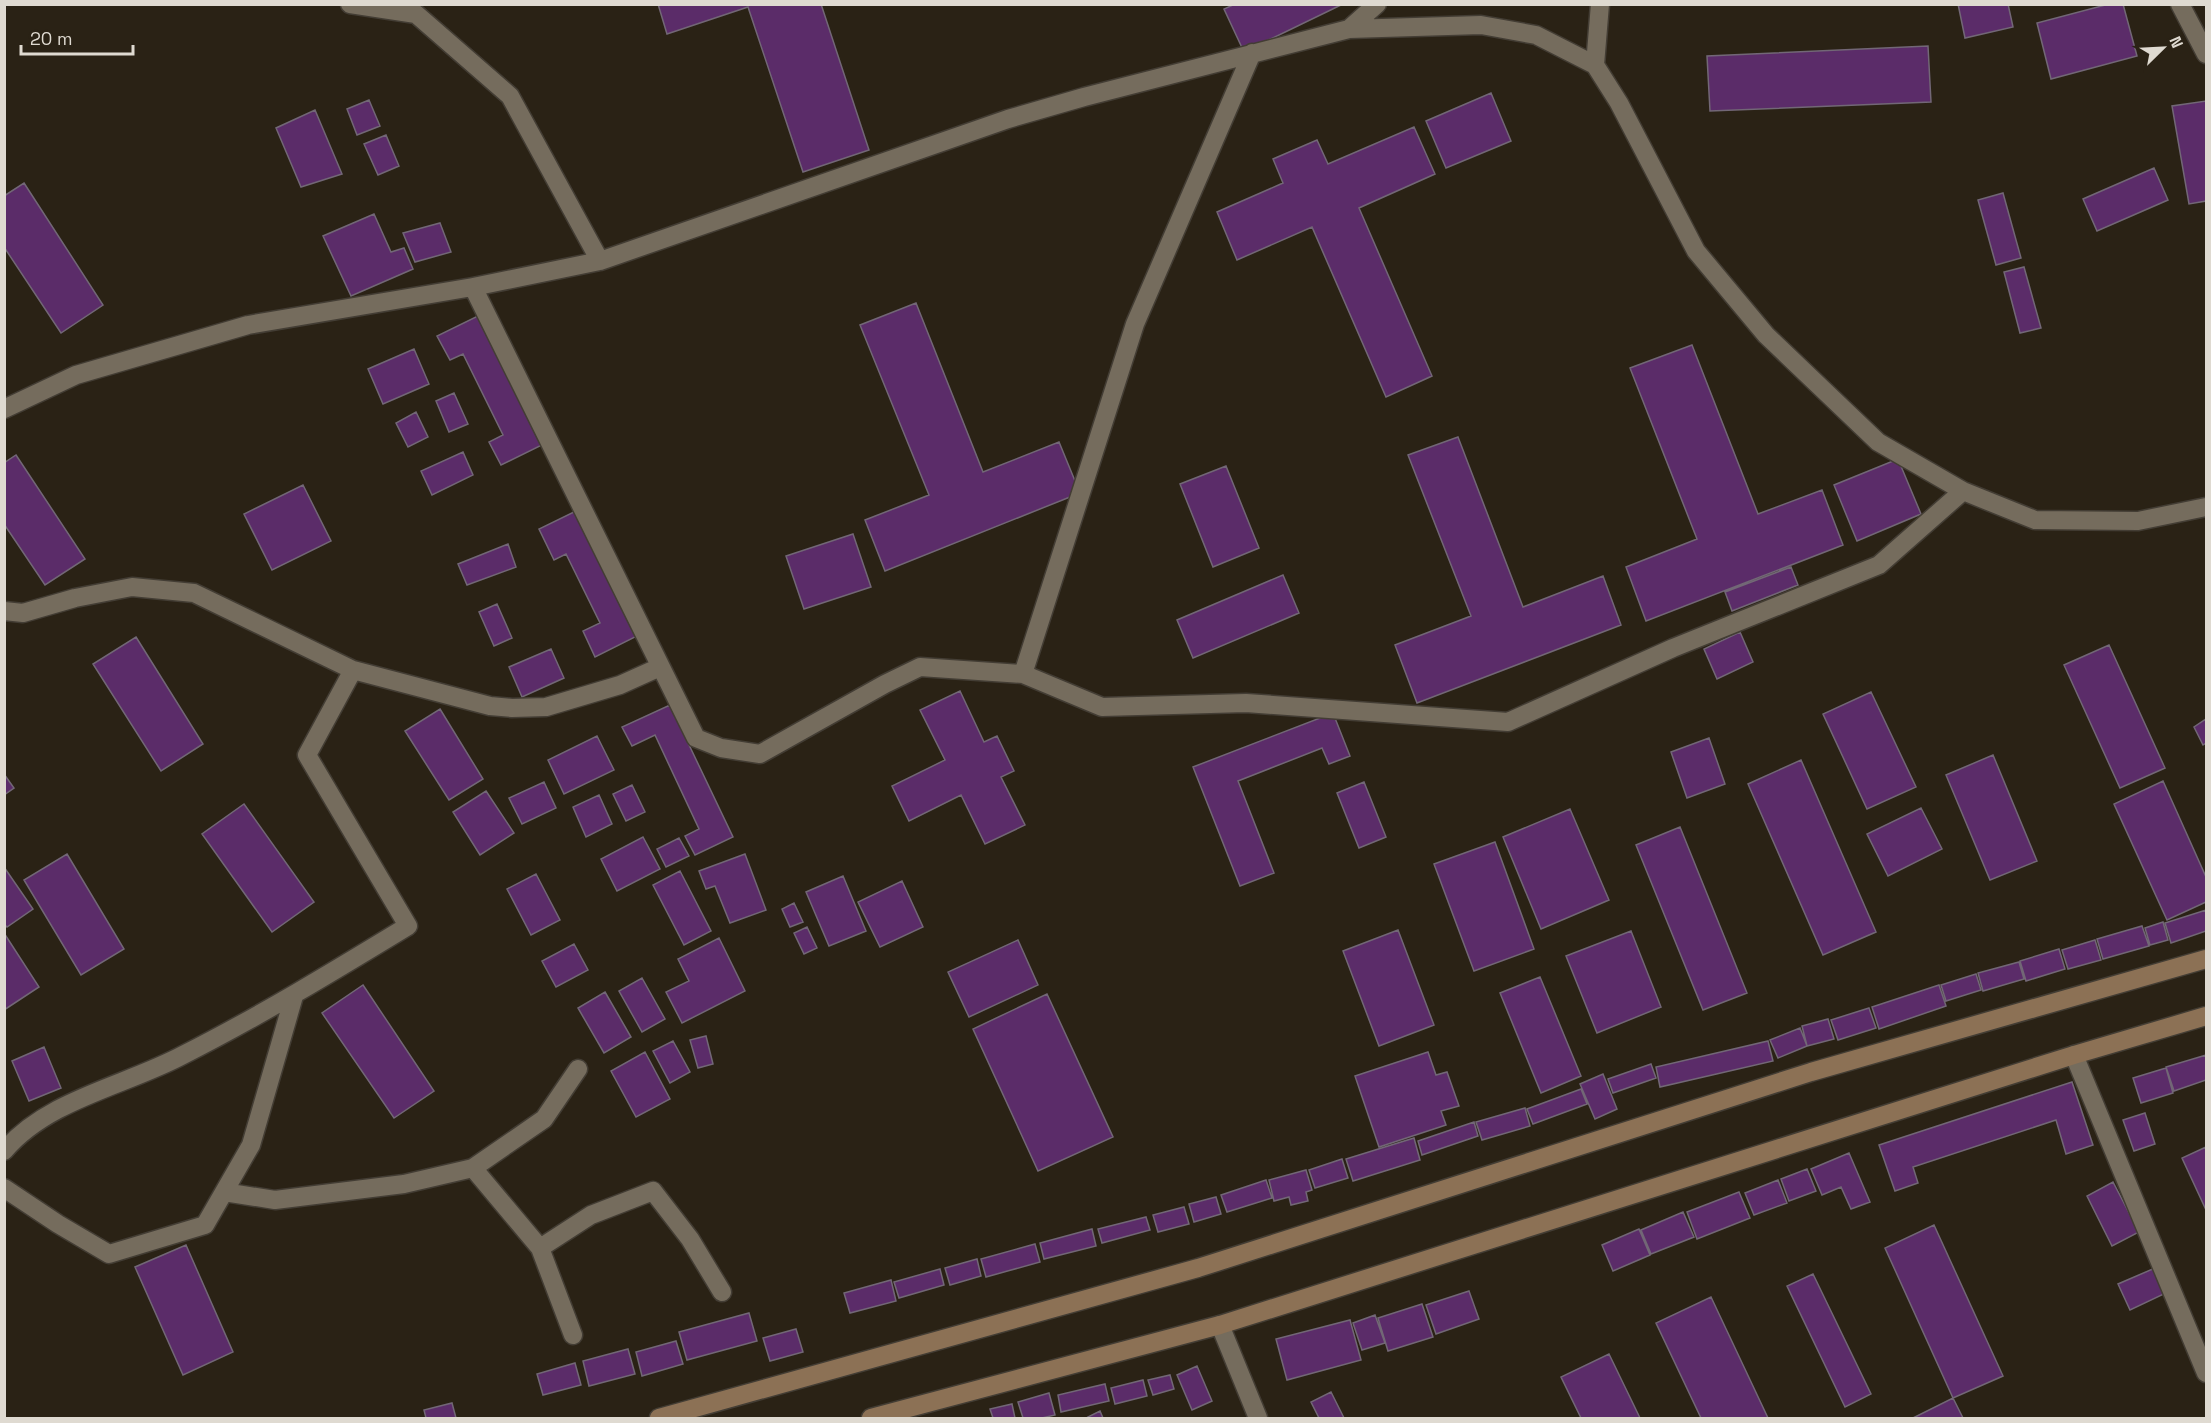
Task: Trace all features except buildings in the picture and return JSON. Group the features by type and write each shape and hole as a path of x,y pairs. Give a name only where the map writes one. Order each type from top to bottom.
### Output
{"main road":[{"path":"659,1419 1198,1268 1811,1072 2206,959"},
{"path":"871,1419 1220,1325 2074,1055 2206,1016"}],"street":[{"path":"350,4 416,14 510,96 600,261"},
{"path":"1349,29 1377,4"},
{"path":"1595,65 1600,4"},
{"path":"2180,4 2206,54"},
{"path":"4,409 76,375 248,325 473,287 600,261 1008,119 1252,53 1349,29 1481,25 1536,35 1595,65 1619,103 1696,251 1766,335 1878,442 1963,491 2035,520 2138,521 2206,507"},
{"path":"1023,674 1135,324 1252,53"},
{"path":"473,287 696,738 721,748 760,754 920,667 1023,674 1102,707 1246,703 1508,722 1673,648 1879,565 1963,491"},
{"path":"4,611 22,613 75,598 132,587 194,593 353,670 490,706 512,708 546,707 620,685 660,668"},
{"path":"4,1151 18,1135 62,1108 181,1057 294,996 408,926 307,755 353,670"},
{"path":"4,1188 109,1254 204,1225 251,1145 294,996"},
{"path":"2074,1055 2206,1373"},
{"path":"224,1192 275,1200 404,1184 473,1168 544,1119 578,1070"},
{"path":"473,1168 540,1248 573,1335"},
{"path":"540,1248 591,1215 653,1191 690,1239 722,1292"},
{"path":"1220,1325 1258,1419"}]}
